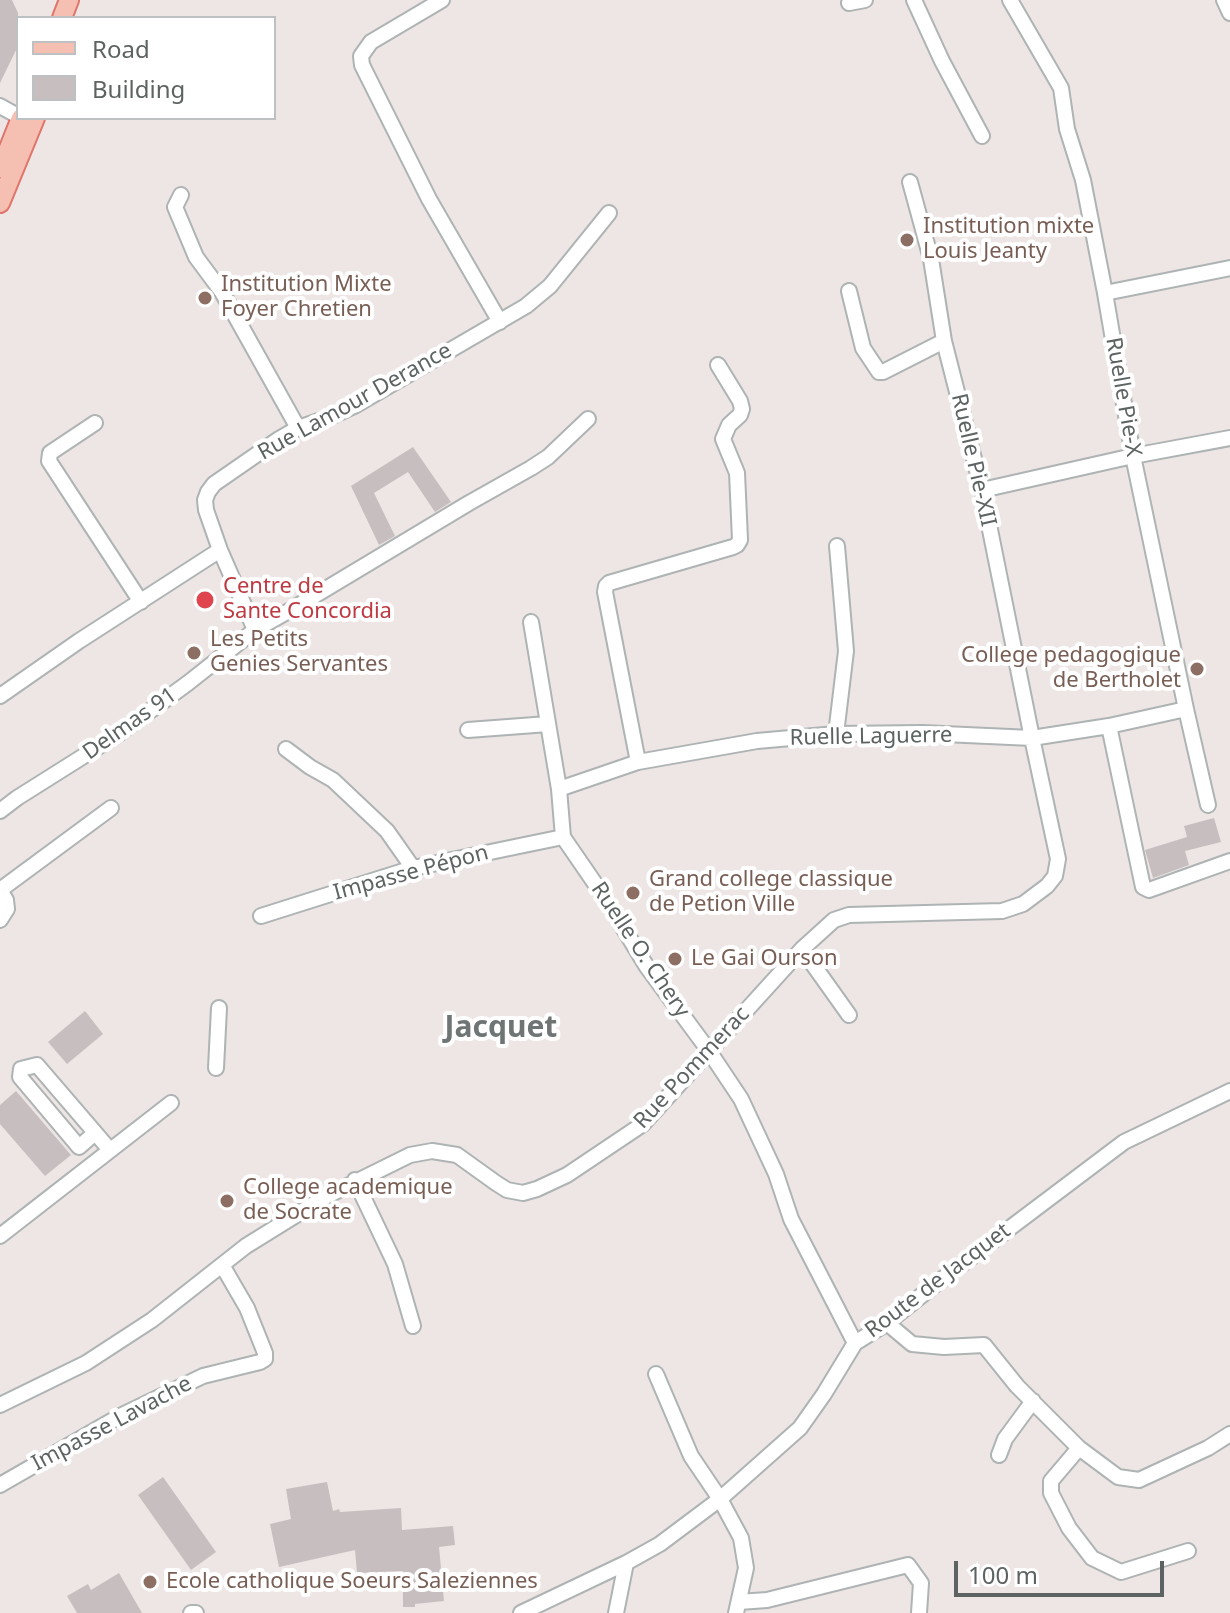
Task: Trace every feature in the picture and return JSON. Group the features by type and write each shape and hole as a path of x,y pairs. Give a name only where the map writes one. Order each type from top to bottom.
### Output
{"main road":[{"path":"0,171 18,120"},
{"path":"0,203 34,120"}],"street":[{"path":"442,0 371,42 361,56 362,65 429,199 500,322"},
{"path":"849,3 865,0"},
{"path":"914,0 982,136"},
{"name":"Ruelle Pie-X","path":"1010,0 1061,88 1067,129 1083,180 1133,456 1208,805"},
{"path":"1224,0 1230,13"},
{"name":"Ruelle Pie-XII","path":"910,182 931,259 944,341 982,490 1032,738"},
{"path":"181,195 175,207 196,257 222,292 298,428"},
{"name":"Rue Lamour Derance","path":"255,630 206,510 205,500 214,484 298,428 356,405 526,306 550,286 609,213"},
{"path":"1105,293 1230,268"},
{"path":"849,291 863,348 879,372 944,341"},
{"path":"638,762 606,586 737,545 740,540 737,473 723,439 729,425 742,409 718,365"},
{"name":"Delmas 91","path":"0,811 117,735 255,630 548,457 588,419"},
{"path":"95,423 50,453 49,461 141,602"},
{"path":"982,490 1230,438"},
{"path":"836,734 846,651 837,546"},
{"path":"0,696 220,550"},
{"name":"Ruelle O. Chery","path":"531,622 559,789 563,837 647,967 741,1099 776,1174 791,1219 855,1343"},
{"name":"Ruelle Laguerre","path":"559,789 638,762 757,741 836,734 922,733 1032,738 1109,726 1186,709"},
{"path":"468,730 548,724"},
{"path":"1109,726 1143,887 1149,890 1230,861"},
{"name":"Rue Pommerac","path":"0,1405 86,1363 152,1320 264,1235 355,1180 410,1155 432,1151 457,1155 507,1190 523,1193 567,1175 643,1124 802,949 834,920 849,915 1002,911 1023,904 1055,876 1058,859 1032,738"},
{"path":"286,749 333,780 387,831 413,868"},
{"path":"0,920 7,909 0,890 111,808"},
{"name":"Impasse Pépon","path":"261,916 413,868 563,837"},
{"path":"802,949 849,1015"},
{"path":"216,1068 219,1008"},
{"path":"95,1133 79,1147 20,1077 21,1069 37,1065 110,1150"},
{"name":"Route de Jacquet","path":"521,1613 660,1544 720,1499 800,1428 855,1343 887,1323 1124,1142 1230,1091"},
{"path":"0,1236 171,1103"},
{"path":"355,1180 395,1264 413,1326"},
{"name":"Impasse Lavache","path":"0,1485 120,1416 203,1376 265,1359 247,1308 222,1265"},
{"path":"887,1323 912,1344 944,1347 984,1345 1017,1386 1079,1448 1118,1477 1139,1480 1208,1448 1230,1434"},
{"path":"656,1374 691,1456 741,1538 746,1568 738,1608 908,1565 921,1583 919,1613"},
{"path":"999,1455 1005,1439 1033,1401"},
{"path":"1079,1448 1051,1481 1051,1493 1069,1528 1092,1558 1121,1572 1188,1551"},
{"path":"616,1613 626,1563"}],"building":[{"path":"0,0 12,0 18,13 16,50 0,83"},
{"path":"413,447 451,502 435,512 408,472 374,493 395,536 379,545 351,486"},
{"path":"1214,818 1221,842 1185,851 1189,865 1153,878 1145,850 1187,837 1184,826"},
{"path":"85,1011 103,1034 67,1064 48,1042"},
{"path":"16,1091 71,1155 45,1176 0,1124 0,1105"},
{"path":"163,1477 216,1552 191,1570 138,1495"},
{"path":"327,1482 333,1511 401,1508 402,1530 453,1526 455,1545 439,1547 444,1601 403,1607 403,1571 357,1573 355,1550 279,1567 270,1524 291,1519 286,1489"},
{"path":"119,1573 142,1613 77,1613 67,1596 88,1584 91,1590"}],"place":[{"name":"Institution mixte Louis Jeanty","path":"907,240"},
{"name":"Institution Mixte Foyer Chretien","path":"205,298"},
{"name":"Centre de Sante Concordia","path":"205,600"},
{"name":"Les Petits Genies Servantes","path":"194,653"},
{"name":"College pedagogique de Bertholet","path":"1197,669"},
{"name":"Grand college classique de Petion Ville","path":"633,893"},
{"name":"Le Gai Ourson","path":"675,959"},
{"name":"College academique de Socrate","path":"227,1201"},
{"name":"Ecole catholique Soeurs Saleziennes","path":"150,1582"}],"district":[{"name":"Jacquet","path":"501,1028"}]}
